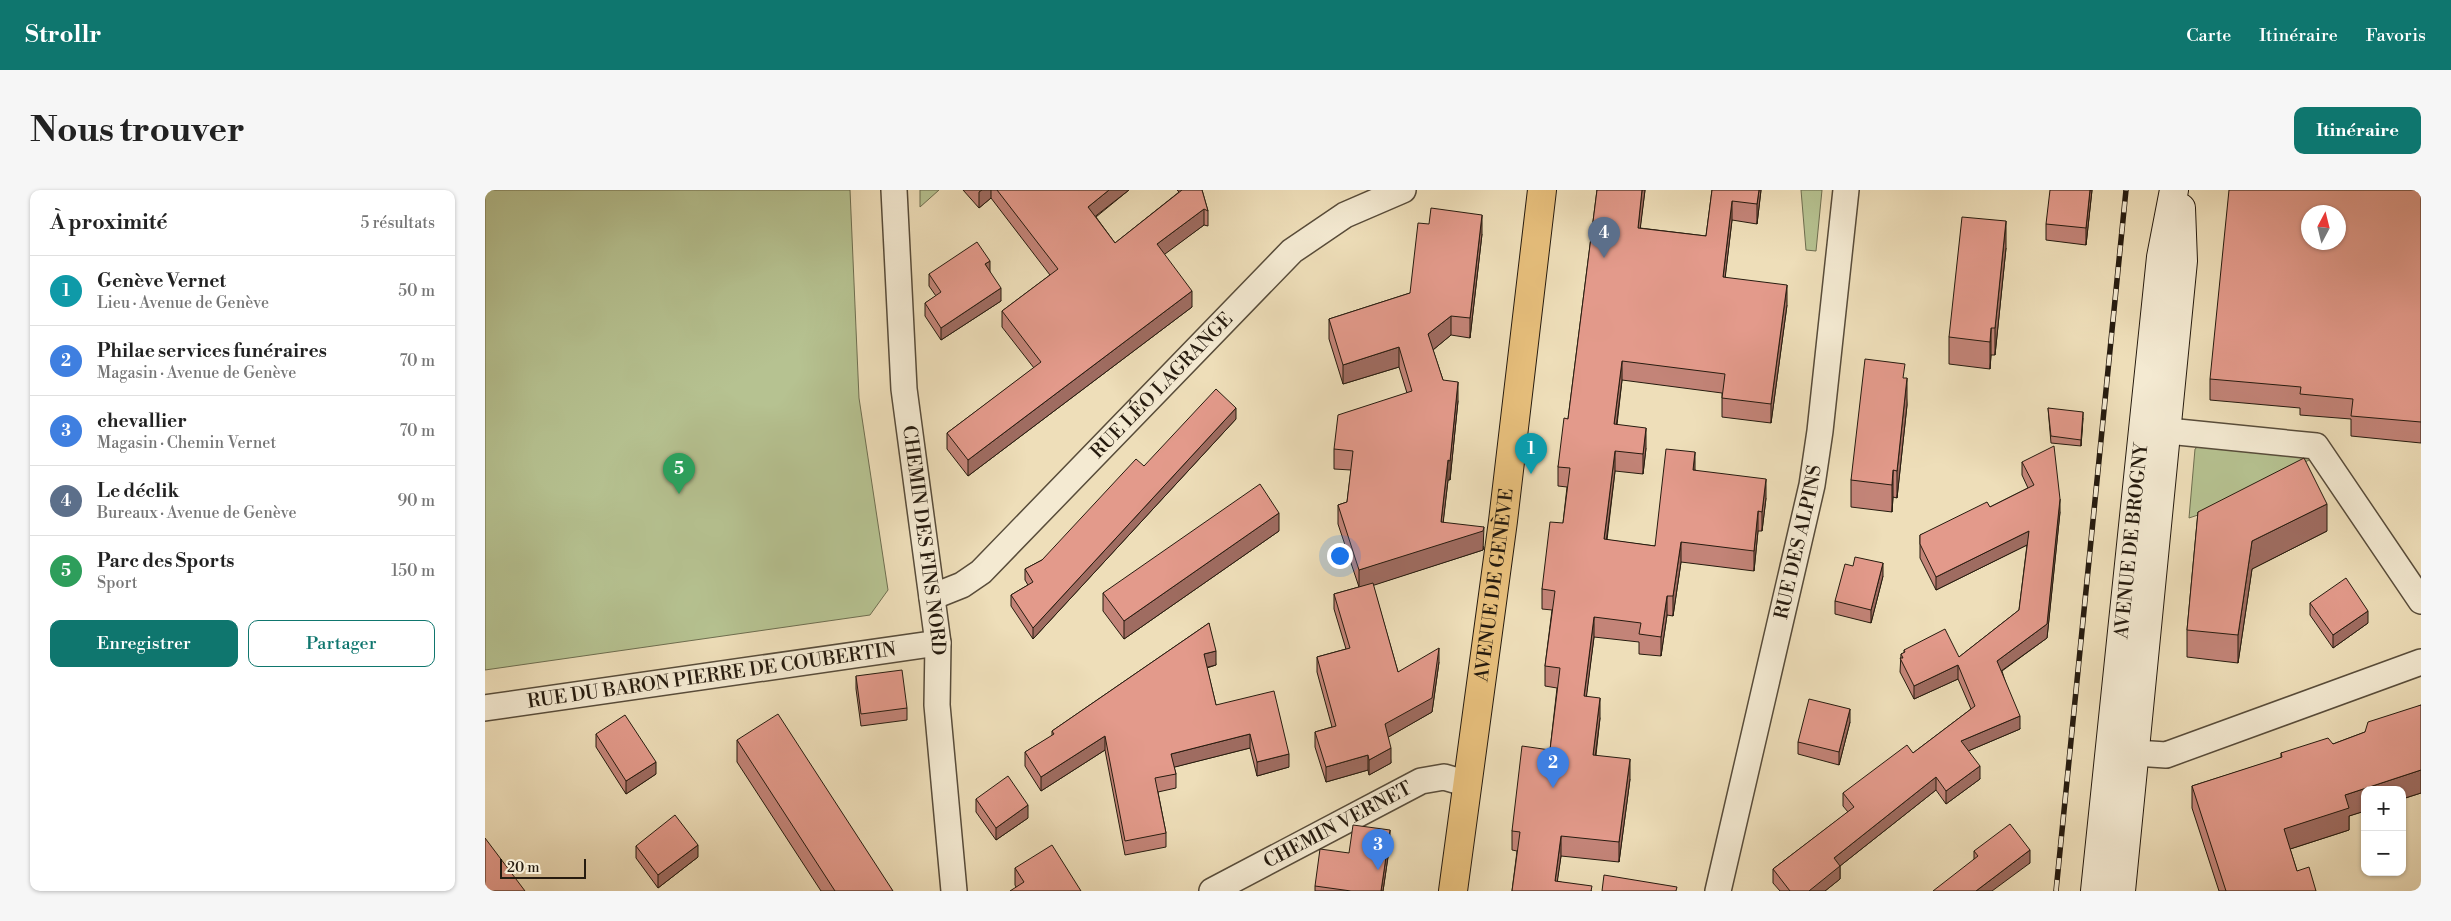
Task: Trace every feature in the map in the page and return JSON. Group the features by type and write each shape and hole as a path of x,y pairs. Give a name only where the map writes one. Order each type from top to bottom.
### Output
{"main road":[{"name":"AVENUE DE GENÈVE","path":"1453,891 1501,530 1542,190"},
{"name":"AVENUE DE BROGNY","path":"2095,891 2104,828 2161,257 2174,190"},
{"name":"AVENUE DE BROGNY","path":"2121,891 2168,431 2183,261 2181,190"},
{"path":"2104,828 2110,891"}],"street":[{"name":"CHEMIN DES FINS NORD","path":"895,190 904,389 938,643 937,705 955,891"},
{"name":"RUE LÉO LAGRANGE","path":"932,597 961,585 981,572 1292,251 1345,215 1403,190"},
{"name":"RUE DES ALPINS","path":"1718,891 1812,485 1821,431 1846,190"},
{"path":"2168,431 2316,446 2421,602"},
{"name":"RUE DU BARON PIERRE DE COUBERTIN","path":"485,708 938,643"},
{"path":"2135,753 2166,754 2421,662"},
{"name":"CHEMIN VERNET","path":"1212,891 1421,781 1444,777 1468,784"}],"green space":[{"path":"485,190 850,190 859,398 888,590 870,615 485,670"},
{"path":"920,190 939,190 920,207"},
{"path":"1801,190 1822,190 1816,251 1806,250"},
{"path":"2200,445 2315,457 2204,513 2189,518 2195,449"}],"building":[{"path":"997,190 1109,190 1088,207 1115,243 1182,190 1202,190 1208,211 1204,209 1157,244 1192,291 968,460 947,433 1041,362 1002,311 1058,269"},
{"path":"1597,190 1642,190 1638,228 1706,236 1712,190 1759,190 1757,204 1732,201 1723,277 1787,285 1771,404 1722,398 1725,374 1622,361 1614,424 1646,428 1643,454 1615,451 1604,539 1655,546 1666,449 1695,452 1693,470 1766,479 1762,512 1758,511 1754,551 1681,542 1673,596 1667,596 1661,637 1639,634 1641,623 1594,617 1584,696 1600,698 1593,755 1630,759 1619,842 1561,836 1555,881 1592,886 1591,891 1512,891 1520,832 1512,831 1522,746 1550,750 1560,668 1545,666 1555,591 1542,589 1550,522 1563,523 1570,468 1558,467 1564,418 1568,419"},
{"path":"2050,190 2090,190 2086,228 2046,224"},
{"path":"2229,190 2421,190 2421,422 2351,416 2353,399 2300,394 2301,387 2210,379"},
{"path":"1431,208 1482,215 1470,318 1451,316 1428,334 1443,380 1458,382 1450,461 1448,460 1441,522 1484,527 1483,531 1359,570 1338,505 1347,502 1353,451 1334,449 1338,415 1412,391 1399,347 1343,365 1329,319 1410,293 1418,223 1429,224"},
{"path":"1962,217 2006,221 1995,328 1991,328 1990,342 1949,337"},
{"path":"977,242 990,261 985,264 1001,288 941,328 925,303 941,292 929,274"},
{"path":"1865,359 1905,364 1903,378 1907,378 1897,471 1893,470 1892,485 1851,480"},
{"path":"1216,389 1236,408 1033,628 1011,595 1033,582 1025,569 1042,560 1136,459 1144,466"},
{"path":"2048,408 2083,412 2081,440 2051,436"},
{"path":"2054,446 2060,499 2047,624 1997,661 2020,716 1961,741 1980,766 1946,791 1936,777 1834,858 1840,866 1809,891 1790,891 1773,869 1854,807 1843,793 1907,745 1913,753 1975,706 1958,665 1914,686 1900,658 1903,658 1901,654 1905,652 1904,650 1945,629 1959,657 2019,610 2029,531 1936,577 1920,544 1920,535 1987,502 1990,507 2034,485 2022,462"},
{"path":"2304,458 2327,504 2252,541 2238,635 2187,630 2198,512"},
{"path":"1260,484 1279,513 1124,621 1103,593"},
{"path":"1855,557 1883,563 1871,610 1835,601 1845,564 1853,566"},
{"path":"2346,578 2368,611 2333,635 2310,603"},
{"path":"1373,583 1398,672 1439,648 1432,698 1385,724 1391,748 1369,760 1368,755 1326,767 1315,732 1336,726 1317,657 1350,648 1334,594"},
{"path":"1209,623 1216,651 1204,654 1216,705 1274,691 1289,754 1257,762 1250,734 1171,754 1176,774 1155,778 1166,833 1125,841 1105,736 1041,777 1025,752 1054,734 1052,731"},
{"path":"902,670 907,708 861,714 856,676"},
{"path":"1809,699 1850,709 1839,752 1798,742"},
{"path":"2421,705 2421,770 2372,786 2361,786 2361,790 2345,795 2349,808 2284,829 2297,871 2309,867 2316,891 2226,891 2192,786 2282,757 2281,753 2328,738 2333,744 2365,732 2368,722"},
{"path":"778,714 893,891 835,891 737,740"},
{"path":"625,715 656,762 626,781 596,734"},
{"path":"1008,776 1028,805 996,828 976,799"},
{"path":"675,815 698,845 658,875 636,846"},
{"path":"2010,824 2030,850 1976,891 1933,891 1978,856 1974,851"},
{"path":"1353,825 1390,830 1381,891 1351,891 1315,886 1320,849 1349,853"},
{"path":"485,838 525,891 485,891"},
{"path":"1052,845 1081,891 1010,891 1024,882 1015,868"},
{"path":"1604,875 1677,887 1676,891 1602,891"}],"railway":[{"path":"2056,891 2126,190"}],"place":[{"name":"Le déclik","path":"1604,258"},
{"name":"Genève Vernet","path":"1531,474"},
{"name":"Parc des Sports","path":"679,494"},
{"name":"Philae services funéraires","path":"1553,788"},
{"name":"chevallier","path":"1378,870"}]}
